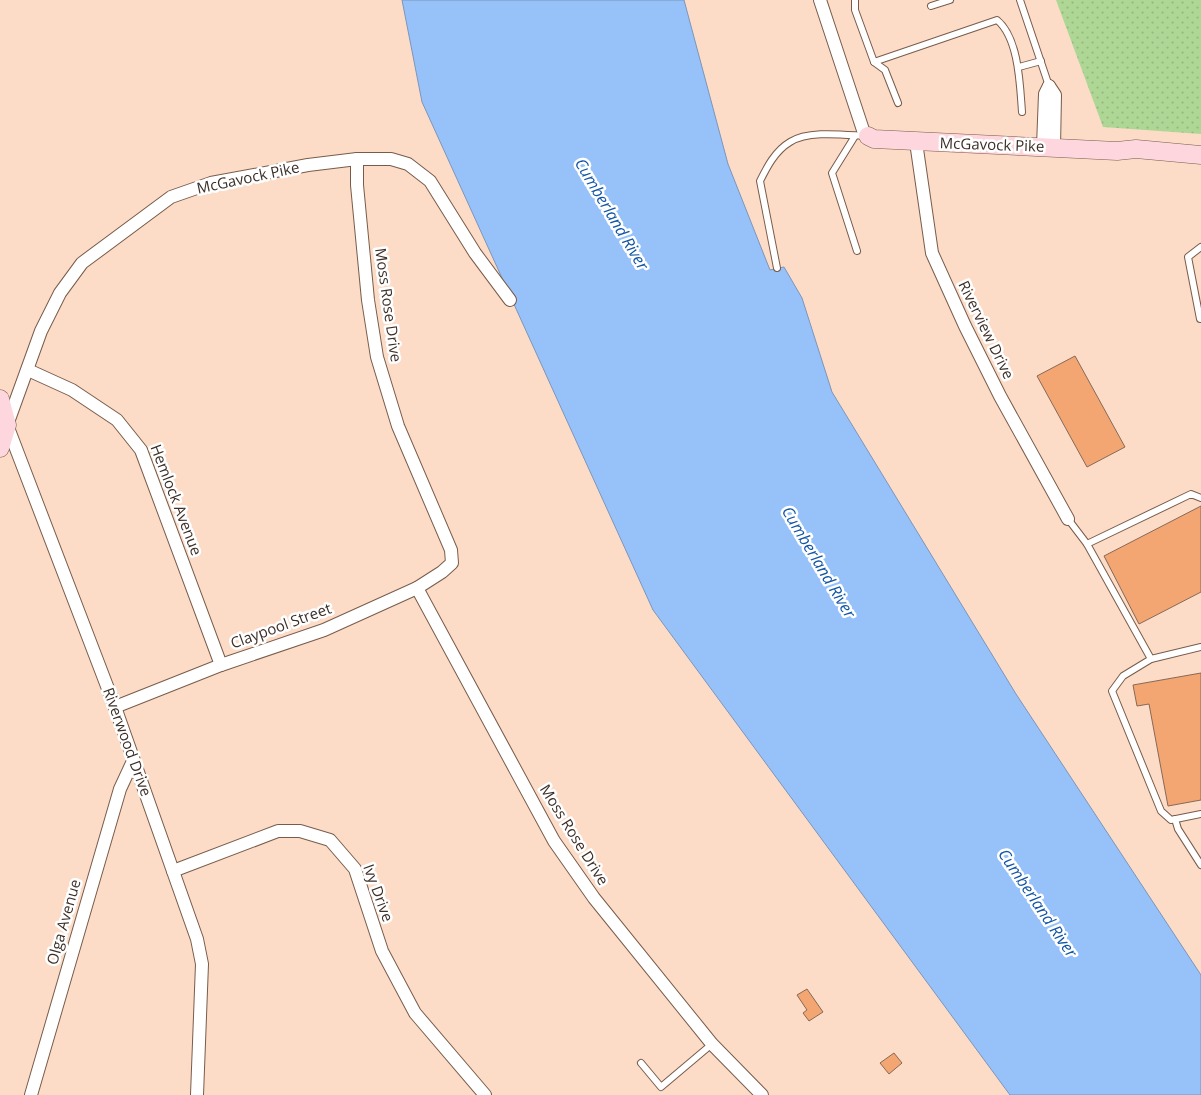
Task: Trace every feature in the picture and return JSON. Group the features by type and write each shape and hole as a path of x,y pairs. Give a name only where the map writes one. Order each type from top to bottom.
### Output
{"street":[{"path":"820,0 863,130 862,136"},
{"path":"1048,147 1055,95 1049,86"},
{"name":"McGavock Pike","path":"862,136 874,139 916,142 1117,151 1136,150 1201,155"},
{"name":"Riverview Drive","path":"916,142 932,253 965,326 1000,396 1068,519"},
{"name":"McGavock Pike","path":"1117,151 1135,156 1201,163"},
{"name":"McGavock Pike","path":"0,448 41,332 60,293 82,263 171,197 210,183 308,165 357,159 391,159 408,164 430,181 475,253 510,300"},
{"name":"Moss Rose Drive","path":"357,159 357,185 377,357 398,426 451,550 452,563"},
{"name":"Hemlock Avenue","path":"28,370 72,390 118,420 141,450 221,665"},
{"name":"Riverwood Drive","path":"0,399 7,425 115,707 197,939 202,964 197,1095"},
{"name":"Claypool Street","path":"115,707 221,665 324,630 417,588 442,572 452,563"},
{"name":"Moss Rose Drive","path":"417,588 554,841 594,898 712,1044 762,1095"},
{"name":"Olga Avenue","path":"31,1095 120,789 133,761"},
{"name":"Ivy Drive","path":"173,871 278,830 300,830 330,840 355,869 382,951 414,1013 485,1095"}],"lane":[{"path":"854,0 855,10 874,62 886,70 898,103"},
{"path":"931,6 950,0"},
{"path":"1020,0 1049,86"},
{"path":"874,62 997,20 1006,27 1019,67 1022,112"},
{"path":"1019,67 1041,61"},
{"path":"777,268 760,182 775,155 790,142 802,137 829,134 862,136"},
{"path":"857,251 832,173 862,136"},
{"path":"1201,247 1188,258 1201,320"},
{"path":"1087,544 1191,494 1201,498"},
{"path":"1068,519 1087,544 1151,659"},
{"path":"1201,647 1151,659 1123,676 1112,691 1161,811 1171,820 1201,814"},
{"path":"1175,820 1178,829 1201,866"},
{"path":"641,1063 661,1087 712,1044"}],"green space":[{"path":"1056,0 1201,0 1201,134 1103,127"}],"water":[{"name":"Cumberland River","path":"402,0 684,0 728,164 770,270 784,267 802,298 832,392 1016,694 1201,975 1201,1095 1010,1095 653,610 422,102"}],"building":[{"path":"1075,356 1125,447 1087,467 1037,376"},
{"path":"1201,506 1201,592 1139,624 1104,556"},
{"path":"1201,673 1201,800 1168,806 1149,704 1137,706 1133,685"},
{"path":"807,989 823,1012 809,1021 803,1013 807,1010 797,995"},
{"path":"894,1053 902,1063 889,1074 880,1063"}]}
